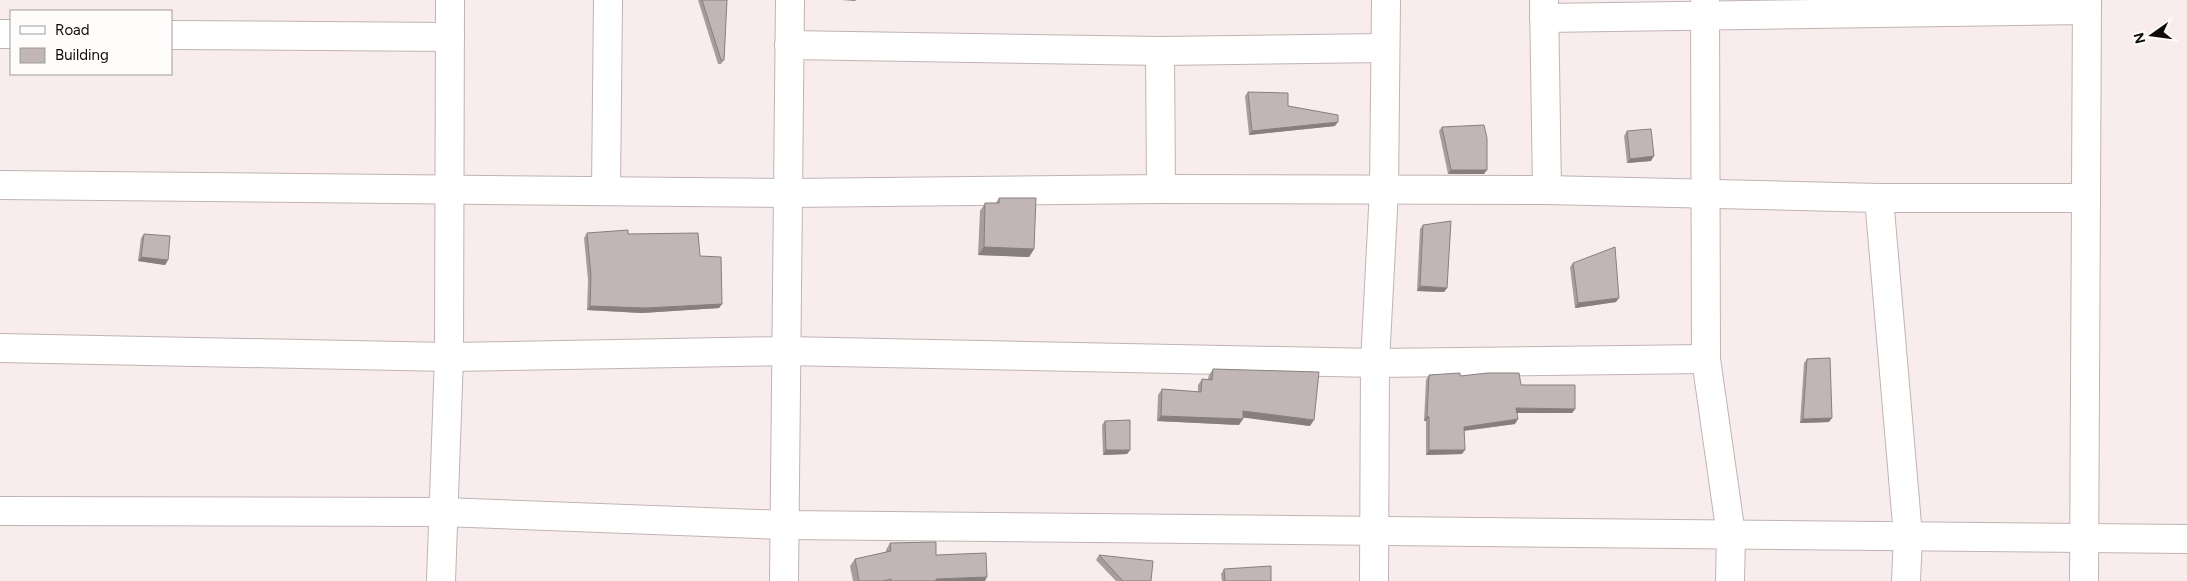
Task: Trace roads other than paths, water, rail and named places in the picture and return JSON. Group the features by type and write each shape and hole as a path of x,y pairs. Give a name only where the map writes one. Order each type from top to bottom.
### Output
{"street":[{"path":"441,581 449,357 450,0"},
{"path":"606,190 608,0"},
{"path":"784,581 790,0"},
{"path":"1374,581 1375,362 1384,190 1386,0"},
{"path":"1547,190 1544,9 2087,5 2084,581"},
{"path":"1705,7 1706,359 1731,535 1730,581"},
{"path":"172,35 450,37"},
{"path":"789,45 1160,50 1386,48"},
{"path":"1160,50 1161,189"},
{"path":"0,185 789,193 1161,189 1547,190 1706,192 1879,198 2086,198"},
{"path":"1879,198 1908,536 1906,581"},
{"path":"0,348 449,357 785,351 1375,362 1706,359"},
{"path":"0,511 442,512 784,525 2187,539"}]}
